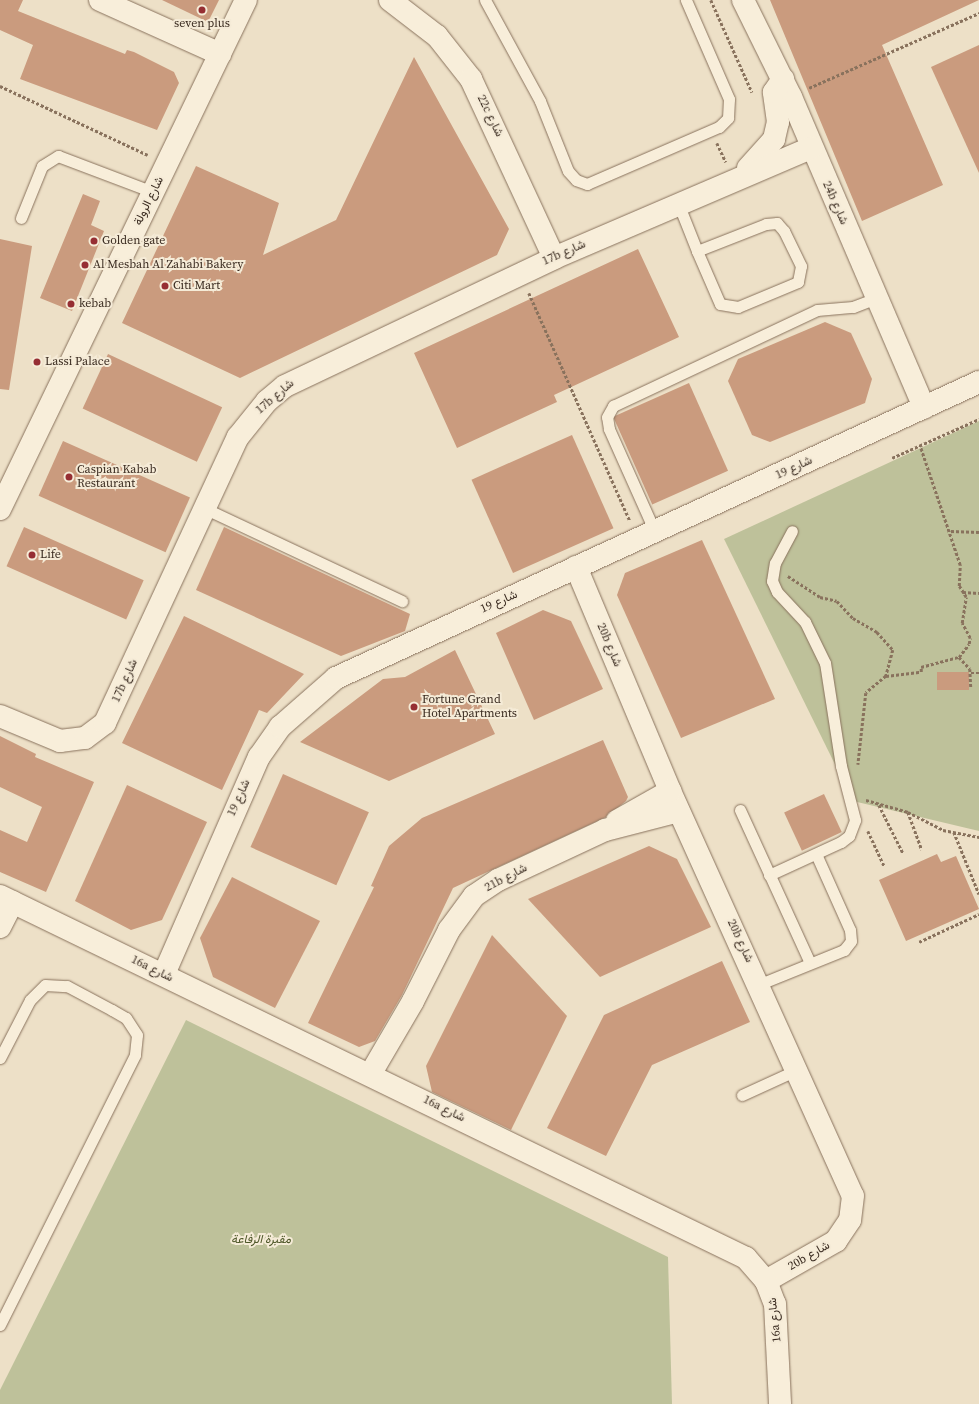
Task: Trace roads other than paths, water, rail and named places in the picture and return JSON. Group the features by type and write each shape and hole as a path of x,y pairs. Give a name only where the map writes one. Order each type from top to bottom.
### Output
{"street":[{"path":"100,0 220,54"},
{"name":"شارع الرولة","path":"0,509 246,0"},
{"name":"24b شارع","path":"743,0 787,88 811,148 924,408"},
{"name":"22c شارع","path":"394,1 437,36 471,79 554,258"},
{"name":"17b شارع","path":"734,179 765,153 774,139 778,122 774,92 787,88"},
{"name":"17b شارع","path":"0,716 60,741 85,738 100,728 111,712 238,437 267,401 285,386 520,273 734,179 811,148"},
{"name":"شارع 19","path":"164,974 259,757 280,727 306,700 368,660 647,535 979,382"},
{"name":"20b شارع","path":"576,567 670,791 760,984 850,1184 853,1208 845,1232 836,1241 766,1281"},
{"name":"21b شارع","path":"378,1076 413,1001 452,924 474,896 498,880 606,830 670,791"},
{"name":"21b شارع","path":"606,830 679,811"},
{"path":"0,927 6,899"},
{"name":"16a شارع","path":"6,899 378,1076 746,1258 766,1281 777,1317 780,1404"}],"lane":[{"path":"485,0 518,57 568,171 576,180 593,183 711,130 728,118 731,106 686,0"},
{"path":"21,218 42,166 58,156 153,192"},
{"path":"678,204 716,299 726,308 738,307 793,285 801,277 801,266 784,231 777,224 766,224 697,251"},
{"path":"647,535 609,429 607,417 613,406 817,310 854,308 877,298"},
{"path":"204,508 402,601"},
{"path":"769,875 816,854 849,836 855,820 841,766 825,663 805,622 777,592 772,581 775,563 792,531"},
{"path":"740,810 810,963"},
{"path":"760,984 844,950 852,935 816,854"},
{"path":"0,1058 36,991 56,984 126,1018 137,1036 135,1056 0,1326"},
{"path":"742,1095 798,1070"}],"place":[{"name":"seven plus","path":"202,10"},
{"name":"Golden gate","path":"94,241"},
{"name":"Al Mesbah Al Zahabi Bakery","path":"85,265"},
{"name":"Citi Mart","path":"165,286"},
{"name":"kebab","path":"71,304"},
{"name":"Lassi Palace","path":"37,362"},
{"name":"Caspian Kabab Restaurant","path":"69,477"},
{"name":"Life","path":"32,555"},
{"name":"Fortune Grand Hotel Apartments","path":"414,707"}],"park label":[{"name":"مقبرة الرفاعة","path":"261,1240"}]}
